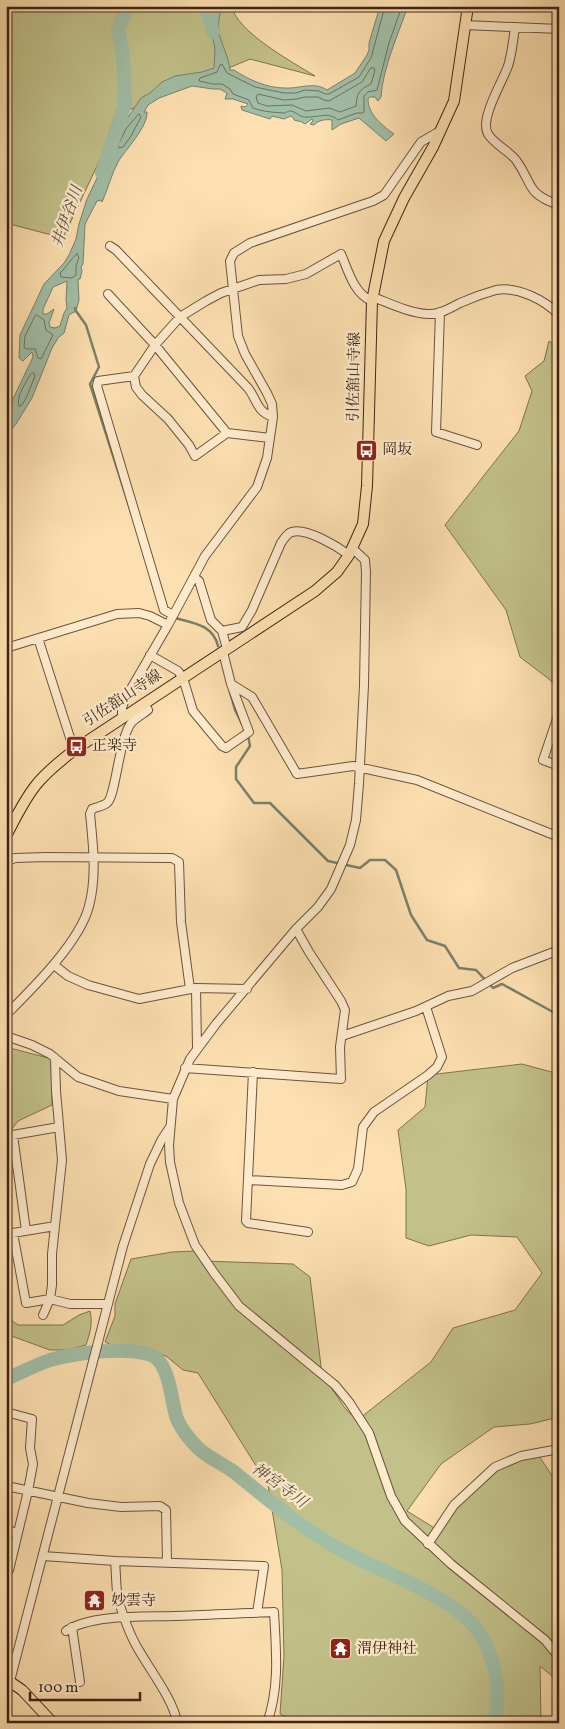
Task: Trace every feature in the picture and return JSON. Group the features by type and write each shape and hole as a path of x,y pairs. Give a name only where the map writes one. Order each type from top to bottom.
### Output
{"main road":[{"name":"引佐舘山寺線","path":"6,836 36,784 52,768 74,750 314,591 337,572 351,552 363,524 367,486 372,299 384,241 454,101 468,6"},
{"path":"8,1680 22,1690 53,1723"}],"street":[{"path":"466,25 559,29"},
{"path":"515,28 509,65 490,108 485,126 488,134 515,159 534,192 542,199 559,205"},
{"path":"122,718 125,699 205,556 257,487 267,458 273,417 272,404 268,393 245,354 238,336 230,261 234,253 250,244 373,202 384,195 421,142 440,131"},
{"path":"110,246 116,250 248,388 256,398 258,406 264,414 273,417"},
{"path":"270,438 227,433 196,456 168,419 136,387 134,376 155,345 180,317 221,293 260,280 286,279 306,274 340,254 358,291 365,298 415,312 428,314 440,312 498,290 523,292 551,306 559,315"},
{"path":"108,294 155,345 227,433"},
{"path":"440,312 436,432 477,445"},
{"path":"134,376 98,381 97,386 164,610 173,615"},
{"path":"222,631 242,628 252,610 281,543 292,531 312,534 365,560 364,685 356,820 350,845 332,889 318,907 296,929 197,1048 185,1068 173,1099 171,1126 170,1162 179,1204 195,1245 239,1306 331,1382 349,1402 369,1433 391,1496 405,1521 428,1544 487,1595 539,1635 559,1657"},
{"path":"150,656 178,671 183,678 193,711 222,746 226,748 249,732 231,684 222,631 210,620 198,581 194,577"},
{"path":"6,648 117,614 139,613 168,625"},
{"path":"38,638 74,750"},
{"path":"231,684 252,697 297,774 347,766 417,780 559,837"},
{"path":"6,1015 54,965 82,923 89,908 94,857 90,814 92,809 107,803 111,797 128,729 132,722 148,710 144,703"},
{"path":"558,716 542,760 559,766"},
{"path":"6,862 15,858 46,856 172,858 178,862 180,922 193,989 197,1048"},
{"path":"185,1068 341,1079 340,1047 345,1010 342,1001 296,929"},
{"path":"342,1036 426,1006 448,996 472,991 512,968 559,950"},
{"path":"54,965 68,976 88,985 139,999 193,989 247,989"},
{"path":"248,1180 342,1185 352,1182 358,1169 363,1127 374,1112 428,1075 437,1067 442,1057 426,1006"},
{"path":"6,1036 32,1045 50,1054 78,1077 119,1091 173,1099"},
{"path":"43,1315 50,1298 52,1285 52,1254 62,1160 55,1058"},
{"path":"253,1072 246,1220 248,1223 308,1232"},
{"path":"8,1680 59,1497 124,1246 150,1164 162,1139 171,1126"},
{"path":"26,1231 12,1135 59,1127"},
{"path":"55,1226 13,1233 26,1303 50,1298 70,1304 108,1304"},
{"path":"6,1412 32,1420 30,1448 32,1464 28,1491 9,1570 6,1570"},
{"path":"428,1544 454,1505 495,1467 521,1456 559,1449"},
{"path":"6,1486 88,1503 120,1507 160,1506 166,1510 167,1562"},
{"path":"6,1533 18,1531"},
{"path":"43,1556 115,1561 264,1566 257,1613"},
{"path":"115,1561 117,1593 125,1617 136,1645 168,1699 177,1723"},
{"path":"80,1682 69,1629 90,1622 125,1617 274,1612 276,1674 267,1723"}],"shaded area":[{"path":"6,6 232,6 243,26 254,36 280,55 315,76 250,59 122,113 63,238 6,223"},
{"path":"549,341 559,348 559,689 520,657 506,610 445,525 519,431 532,391 525,376 544,361"},
{"path":"6,1047 52,1059 52,1105 18,1121 6,1137"},
{"path":"522,1064 559,1074 559,1417 530,1424 494,1427 441,1464 407,1511 436,1529 457,1503 495,1467 537,1453 559,1486 559,1682 540,1666 541,1723 299,1723 280,1714 284,1656 282,1570 268,1485 198,1373 183,1370 166,1356 144,1350 127,1352 105,1342 115,1316 115,1304 131,1259 172,1252 195,1251 203,1261 293,1264 310,1277 322,1374 345,1408 362,1426 360,1418 431,1362 453,1328 515,1310 542,1273 517,1237 471,1235 429,1246 406,1238 406,1189 398,1130 425,1107 428,1075"},
{"path":"6,1300 11,1320 18,1325 63,1325 79,1315 90,1311 91,1328 86,1345 67,1350 50,1350 6,1334"}],"water":[{"path":"380,6 408,6 388,63 381,97 378,101 375,97 368,99 373,115 394,134 386,141 359,118 341,124 332,130 332,120 322,120 314,125 310,124 313,121 312,119 305,124 294,120 291,116 284,119 272,116 270,119 242,110 241,106 245,107 248,104 233,99 225,99 227,93 220,89 192,86 159,98 148,105 144,112 147,112 144,124 118,162 102,202 101,200 97,201 85,224 83,264 80,279 78,279 79,300 76,311 69,315 64,333 58,338 52,348 32,398 6,436 6,408 12,406 13,399 33,357 32,352 23,361 19,358 20,335 44,284 69,255 76,239 87,199 122,126 141,98 162,82 175,76 202,72 214,68 215,48 207,15 212,9 218,8 221,10 219,19 220,35 230,70 234,70 252,80 272,87 317,86 327,90 355,73 367,55","holes":["67,281 67,308 60,326 50,327 49,323 54,309 47,314 43,314 43,309 53,287"]}],"waterway":[{"name":"井伊谷川","path":"102,173 125,104 123,57 118,29 128,6"},
{"name":"井伊谷川","path":"206,6 213,32"},
{"path":"75,308 86,325 99,367 90,384 132,515"},
{"path":"175,618 207,629 212,633 218,646"},
{"path":"230,692 235,710 243,726"},
{"path":"248,735 250,746 236,767 236,779 254,803 270,803 328,861 360,868 370,860 385,860 396,870 411,915 427,940 445,946 459,968 476,970 493,988 502,984 553,1012 559,1021"},
{"name":"神宮寺川","path":"6,1378 50,1360 86,1353 141,1352 157,1359 166,1374 177,1419 199,1449 234,1472 317,1536 347,1553 418,1587 468,1619 482,1637 493,1665 497,1690 496,1723"}],"place":[{"name":"岡坂","path":"366,450"},
{"name":"正楽寺","path":"76,746"},
{"name":"妙雲寺","path":"95,1601"},
{"name":"渭伊神社","path":"341,1649"}]}
